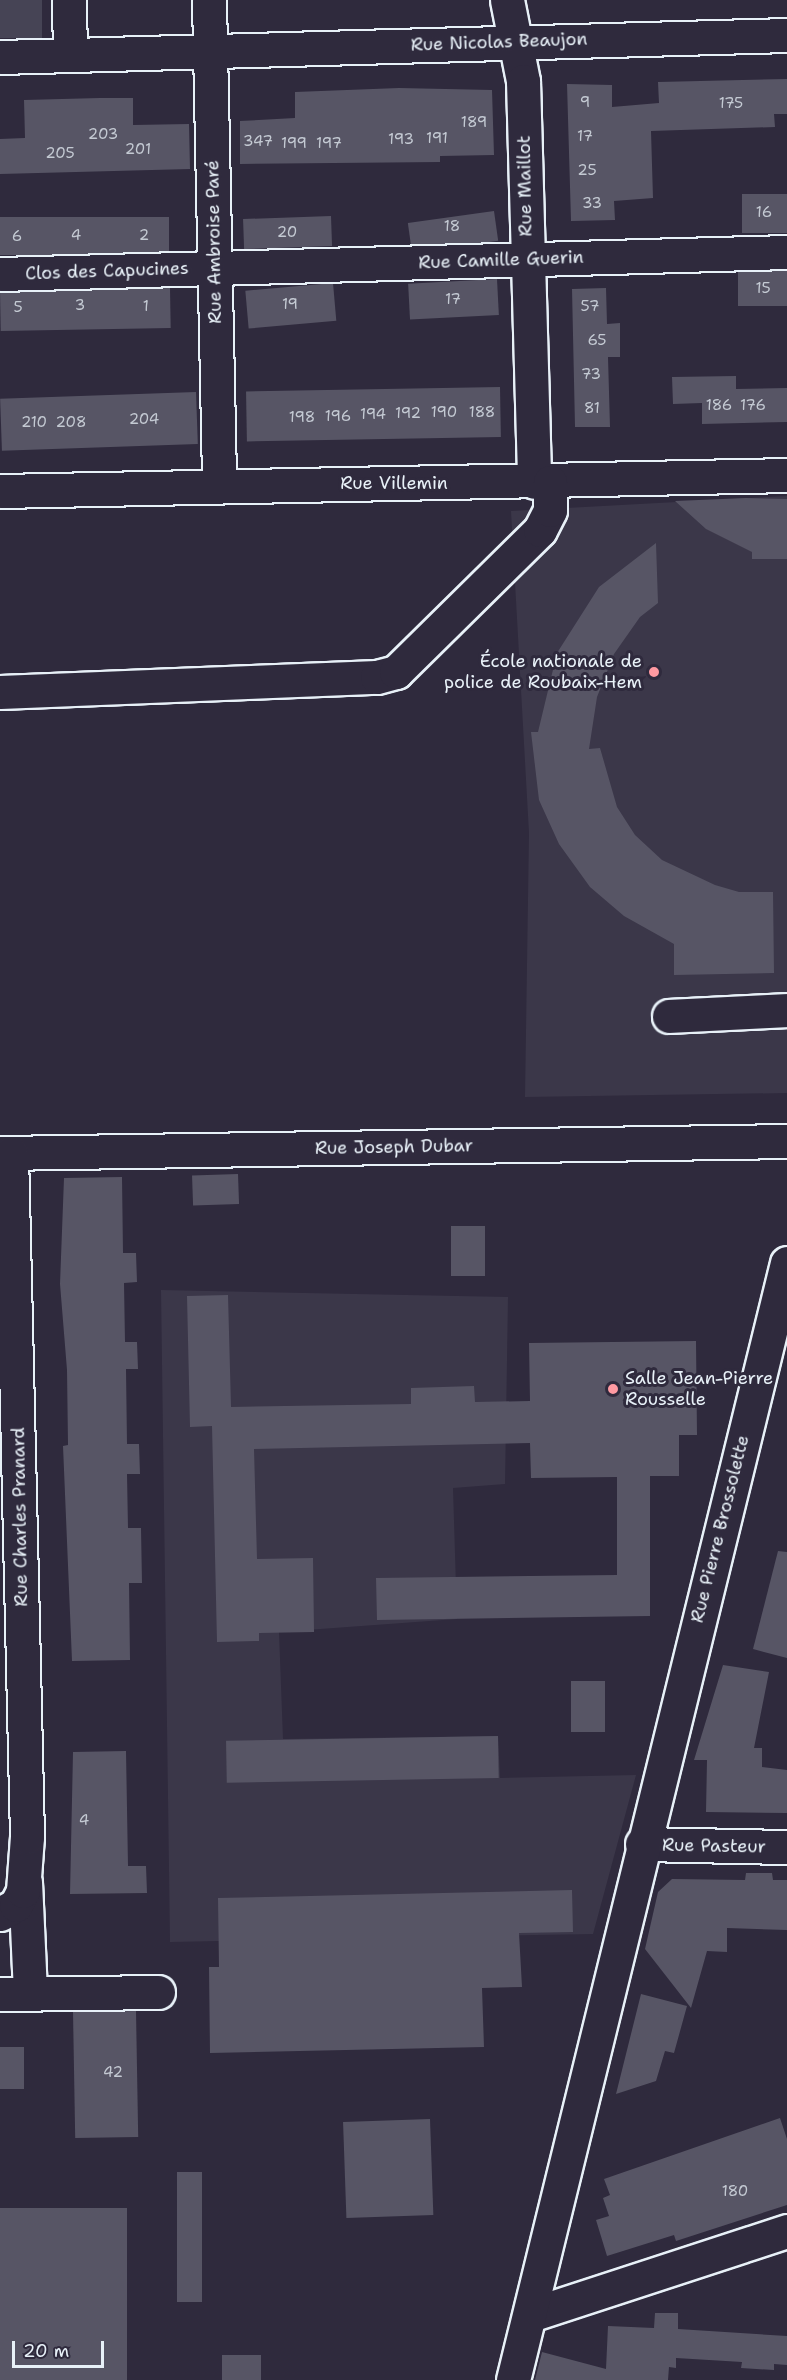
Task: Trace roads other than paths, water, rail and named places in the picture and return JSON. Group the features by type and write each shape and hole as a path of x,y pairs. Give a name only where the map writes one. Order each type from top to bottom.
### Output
{"street":[{"path":"69,0 70,55"},
{"name":"Rue Ambroise Paré","path":"209,0 219,485"},
{"name":"Rue Maillot","path":"0,692 377,677 396,672 540,530 550,510 542,482 526,259 523,81 507,0"},
{"name":"Rue Nicolas Beaujon","path":"0,57 787,35"},
{"name":"Rue Camille Guerin","path":"215,268 787,252"},
{"name":"Clos des Capucines","path":"0,274 215,268"},
{"name":"Rue Villemin","path":"0,491 219,485 542,482 787,475"},
{"path":"669,1016 787,1010"},
{"name":"Rue Joseph Dubar","path":"5,1153 787,1141"},
{"name":"Rue Charles Pranard","path":"5,1153 15,1994"},
{"name":"Rue Pierre Brossolette","path":"530,2315 642,1844 787,1263"},
{"name":"Rue Pasteur","path":"642,1844 787,1847"},
{"path":"15,1994 158,1992"},
{"path":"513,2380 530,2315 787,2231"}],"place":[{"name":"École nationale de police de Roubaix-Hem","path":"654,672"},
{"name":"Salle Jean-Pierre Rousselle","path":"613,1389"}]}
